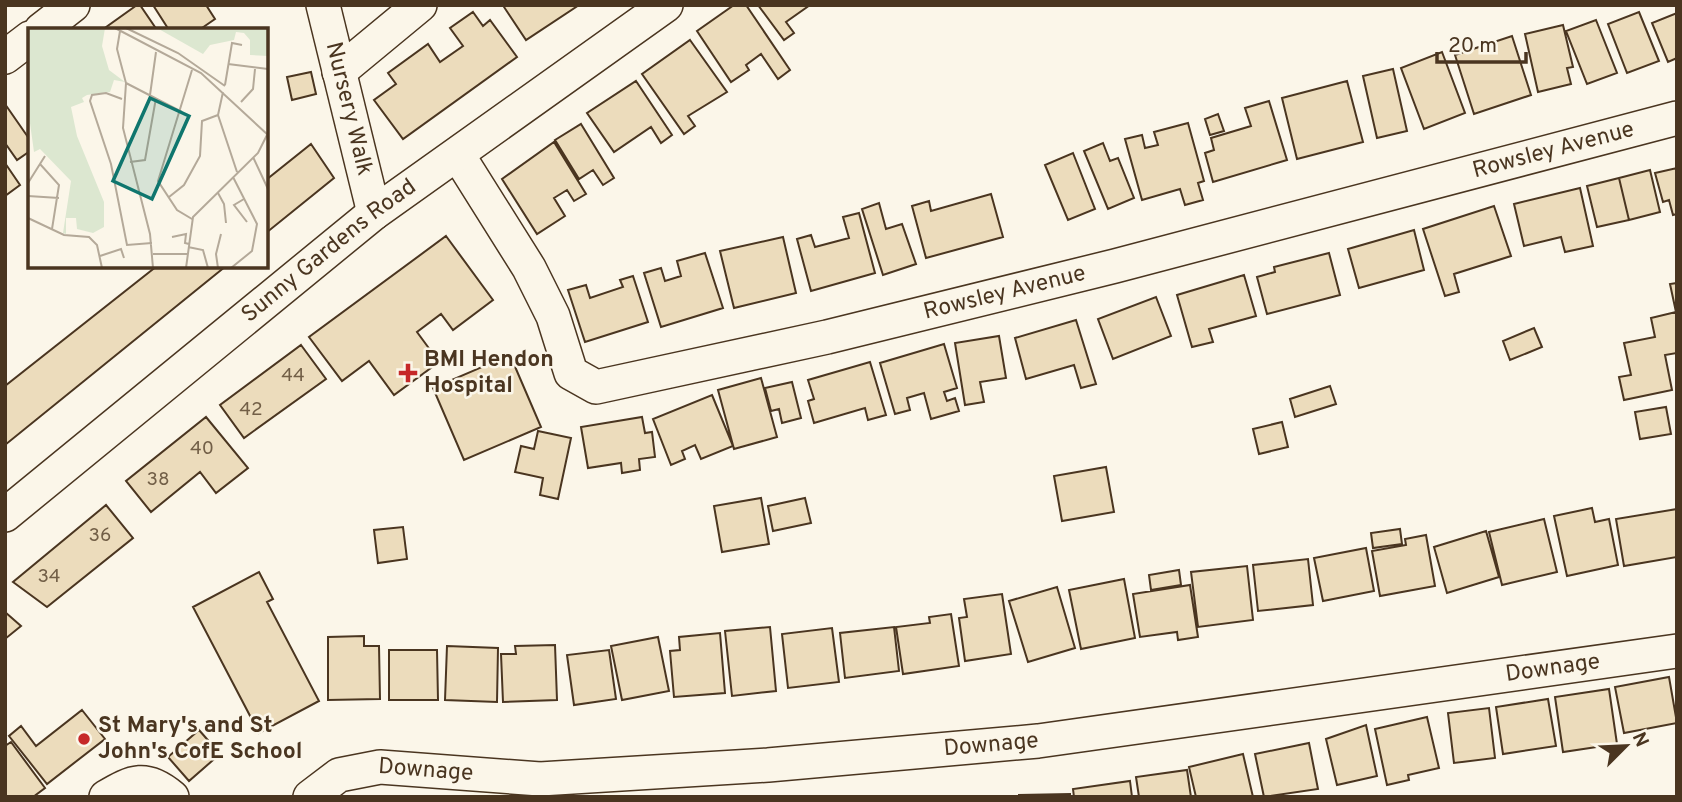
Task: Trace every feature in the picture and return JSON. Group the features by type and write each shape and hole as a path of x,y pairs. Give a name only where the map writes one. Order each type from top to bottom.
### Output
{"street":[{"path":"44,28 73,5"},
{"name":"Nursery Walk","path":"323,5 373,213"},
{"path":"339,72 420,5"},
{"name":"Sunny Gardens Road","path":"5,515 373,213 666,5"},
{"path":"5,57 28,40"},
{"name":"Rowsley Avenue","path":"458,155 529,268 553,316 571,373 596,387 827,337 1115,266 1677,118"},
{"name":"Downage","path":"310,797 339,775 380,767 540,779 768,765 984,746 1052,739 1677,651"},
{"path":"106,797 133,781 158,785 172,797"}],"building":[{"path":"140,5 156,28 105,28"},
{"path":"153,5 206,5 215,19 202,28 168,28"},
{"path":"579,5 526,40 504,7"},
{"path":"734,5 746,5 790,70 778,79 761,54 746,65 749,70 731,82 697,31"},
{"path":"758,5 810,5 786,22 794,33 784,40"},
{"path":"473,12 483,26 490,20 517,57 403,139 374,100 396,84 388,73 428,44 440,62 463,46 450,28"},
{"path":"1639,12 1659,61 1627,73 1608,24"},
{"path":"1677,13 1677,58 1668,62 1652,23"},
{"path":"1596,20 1617,73 1587,84 1566,31"},
{"path":"1563,25 1573,67 1567,68 1571,84 1538,92 1525,34"},
{"path":"1512,36 1531,95 1474,114 1455,55"},
{"path":"690,40 727,92 688,116 695,126 684,134 642,74"},
{"path":"1442,52 1465,113 1424,129 1401,68"},
{"path":"1393,69 1407,131 1377,138 1363,76"},
{"path":"311,72 316,94 292,100 287,77"},
{"path":"636,81 672,135 661,143 651,127 614,152 587,113"},
{"path":"1347,81 1363,142 1297,159 1282,98"},
{"path":"1269,101 1287,160 1213,182 1205,153 1214,150 1211,138 1251,126 1245,108"},
{"path":"5,104 28,137 28,152 17,160 5,143"},
{"path":"1218,114 1224,131 1210,135 1205,119"},
{"path":"1188,123 1204,181 1198,183 1203,200 1185,205 1180,189 1142,200 1125,139 1142,135 1145,148 1158,145 1154,132"},
{"path":"581,124 614,178 603,185 593,170 579,179 555,140"},
{"path":"554,142 586,194 574,201 567,190 554,198 565,216 537,234 502,179"},
{"path":"1103,143 1110,161 1118,158 1134,198 1108,209 1084,151"},
{"path":"311,144 334,178 268,231 268,178"},
{"path":"1073,153 1095,209 1068,220 1045,165"},
{"path":"5,163 20,185 5,196"},
{"path":"1677,168 1677,214 1673,215 1669,200 1663,202 1655,173"},
{"path":"1650,170 1660,212 1629,220 1619,178"},
{"path":"1619,178 1629,220 1597,227 1587,186"},
{"path":"1580,188 1593,246 1565,252 1561,237 1524,246 1514,204"},
{"path":"991,194 1003,237 926,258 912,206 929,201 931,211"},
{"path":"879,203 886,229 902,224 916,264 883,275 862,209"},
{"path":"1494,206 1511,256 1454,274 1459,292 1445,296 1423,229"},
{"path":"859,213 875,273 811,291 797,239 811,235 815,247 849,238 843,217"},
{"path":"1414,230 1424,270 1359,288 1348,249"},
{"name":"BMI Hendon Hospital","path":"446,236 493,300 453,330 441,314 417,332 439,362 394,395 369,361 342,381 309,337"},
{"path":"783,237 796,293 734,308 720,251"},
{"path":"705,253 723,308 661,327 644,273 661,268 665,281 681,276 677,261"},
{"path":"1329,253 1340,295 1267,314 1257,277 1275,272 1274,267"},
{"path":"154,268 224,268 5,445 5,386"},
{"path":"1244,275 1256,316 1209,329 1213,342 1192,347 1177,295"},
{"path":"633,276 648,322 585,342 568,290 586,285 590,298 623,287 620,280"},
{"path":"1677,283 1677,353 1665,355 1672,390 1624,400 1619,377 1631,375 1624,343 1655,337 1651,318 1676,312 1670,284"},
{"path":"1156,297 1171,336 1113,359 1098,319"},
{"path":"1076,320 1096,384 1081,388 1074,365 1026,379 1015,338"},
{"path":"1534,328 1542,347 1510,360 1503,341"},
{"path":"999,336 1006,378 980,382 984,402 965,405 955,343"},
{"path":"944,344 957,388 944,392 947,401 955,398 959,411 931,419 924,393 907,398 910,410 895,414 880,363"},
{"path":"301,345 326,379 244,438 220,405"},
{"path":"510,355 541,427 464,460 433,388"},
{"path":"870,362 886,415 868,420 865,408 814,423 808,401 814,399 808,380"},
{"path":"761,378 777,437 734,449 718,390"},
{"path":"792,382 801,418 782,423 779,409 771,411 765,388"},
{"path":"1330,386 1336,404 1295,417 1290,399"},
{"path":"712,395 733,446 701,459 695,445 682,451 685,459 671,465 653,419"},
{"path":"1666,407 1671,434 1640,439 1635,412"},
{"path":"206,417 248,468 216,493 200,472 151,512 126,481"},
{"path":"642,417 645,433 652,432 655,457 639,459 640,470 622,473 621,463 588,468 581,427"},
{"path":"1282,422 1288,447 1259,454 1253,429"},
{"path":"538,431 571,438 558,499 540,495 543,478 515,472 521,446 534,449"},
{"path":"1106,467 1114,512 1062,521 1054,476"},
{"path":"761,498 769,544 722,552 714,506"},
{"path":"805,498 811,523 773,531 768,506"},
{"path":"106,505 133,538 47,607 13,582"},
{"path":"1592,508 1595,522 1609,519 1618,565 1567,576 1554,516"},
{"path":"1677,509 1677,557 1624,566 1616,519"},
{"path":"1544,519 1557,572 1502,585 1489,532"},
{"path":"403,527 407,559 378,563 374,530"},
{"path":"1400,529 1402,544 1373,548 1371,533"},
{"path":"1486,531 1499,577 1447,593 1434,547"},
{"path":"1426,535 1435,586 1380,596 1372,551 1406,545 1405,539"},
{"path":"1366,548 1374,591 1323,601 1314,558"},
{"path":"1308,559 1313,605 1258,611 1253,565"},
{"path":"1247,566 1253,620 1198,627 1191,572"},
{"path":"1179,570 1181,585 1151,590 1149,575"},
{"path":"259,572 273,599 267,602 319,701 259,733 193,607"},
{"path":"1124,579 1135,638 1081,649 1069,590"},
{"path":"1190,585 1198,637 1178,640 1177,632 1140,637 1133,594"},
{"path":"1057,587 1075,648 1028,662 1009,601"},
{"path":"1002,594 1011,654 965,661 959,618 967,617 964,599"},
{"path":"5,612 21,626 5,639"},
{"path":"951,614 959,666 903,674 896,627 930,623 929,617"},
{"path":"770,627 776,691 732,696 725,631"},
{"path":"894,627 899,671 845,678 840,633"},
{"path":"832,628 839,682 788,688 782,634"},
{"path":"720,633 725,693 674,697 670,651 680,650 679,637"},
{"path":"364,636 364,646 379,646 380,699 328,700 328,637"},
{"path":"658,637 669,691 622,700 611,646"},
{"path":"555,645 557,700 503,702 501,654 516,654 515,646"},
{"path":"447,646 498,648 497,702 445,700"},
{"path":"389,650 437,650 438,700 389,700"},
{"path":"609,650 616,699 574,705 567,655"},
{"path":"1669,677 1677,723 1624,733 1615,687"},
{"path":"1609,689 1617,744 1563,752 1555,697"},
{"path":"1548,699 1556,746 1503,754 1496,707"},
{"path":"1489,708 1495,758 1454,763 1448,713"},
{"path":"82,710 105,739 47,784 9,736 21,726 36,746"},
{"path":"1427,717 1439,768 1408,775 1409,780 1387,785 1375,729"},
{"path":"1366,725 1377,776 1337,785 1326,739"},
{"path":"199,730 220,754 189,781 168,757"},
{"path":"11,742 45,788 33,797 5,797 5,746"},
{"path":"1309,743 1318,789 1264,797 1255,754"},
{"path":"1243,754 1253,797 1196,797 1189,767"},
{"path":"1187,770 1191,797 1139,797 1136,777"},
{"path":"1130,781 1132,797 1074,797 1073,789"},
{"path":"1070,794 1070,797 1019,797 1019,795"}],"place":[{"name":"BMI Hendon Hospital","path":"408,373"},
{"name":"St Mary's and St John's CofE School","path":"84,739"}]}
